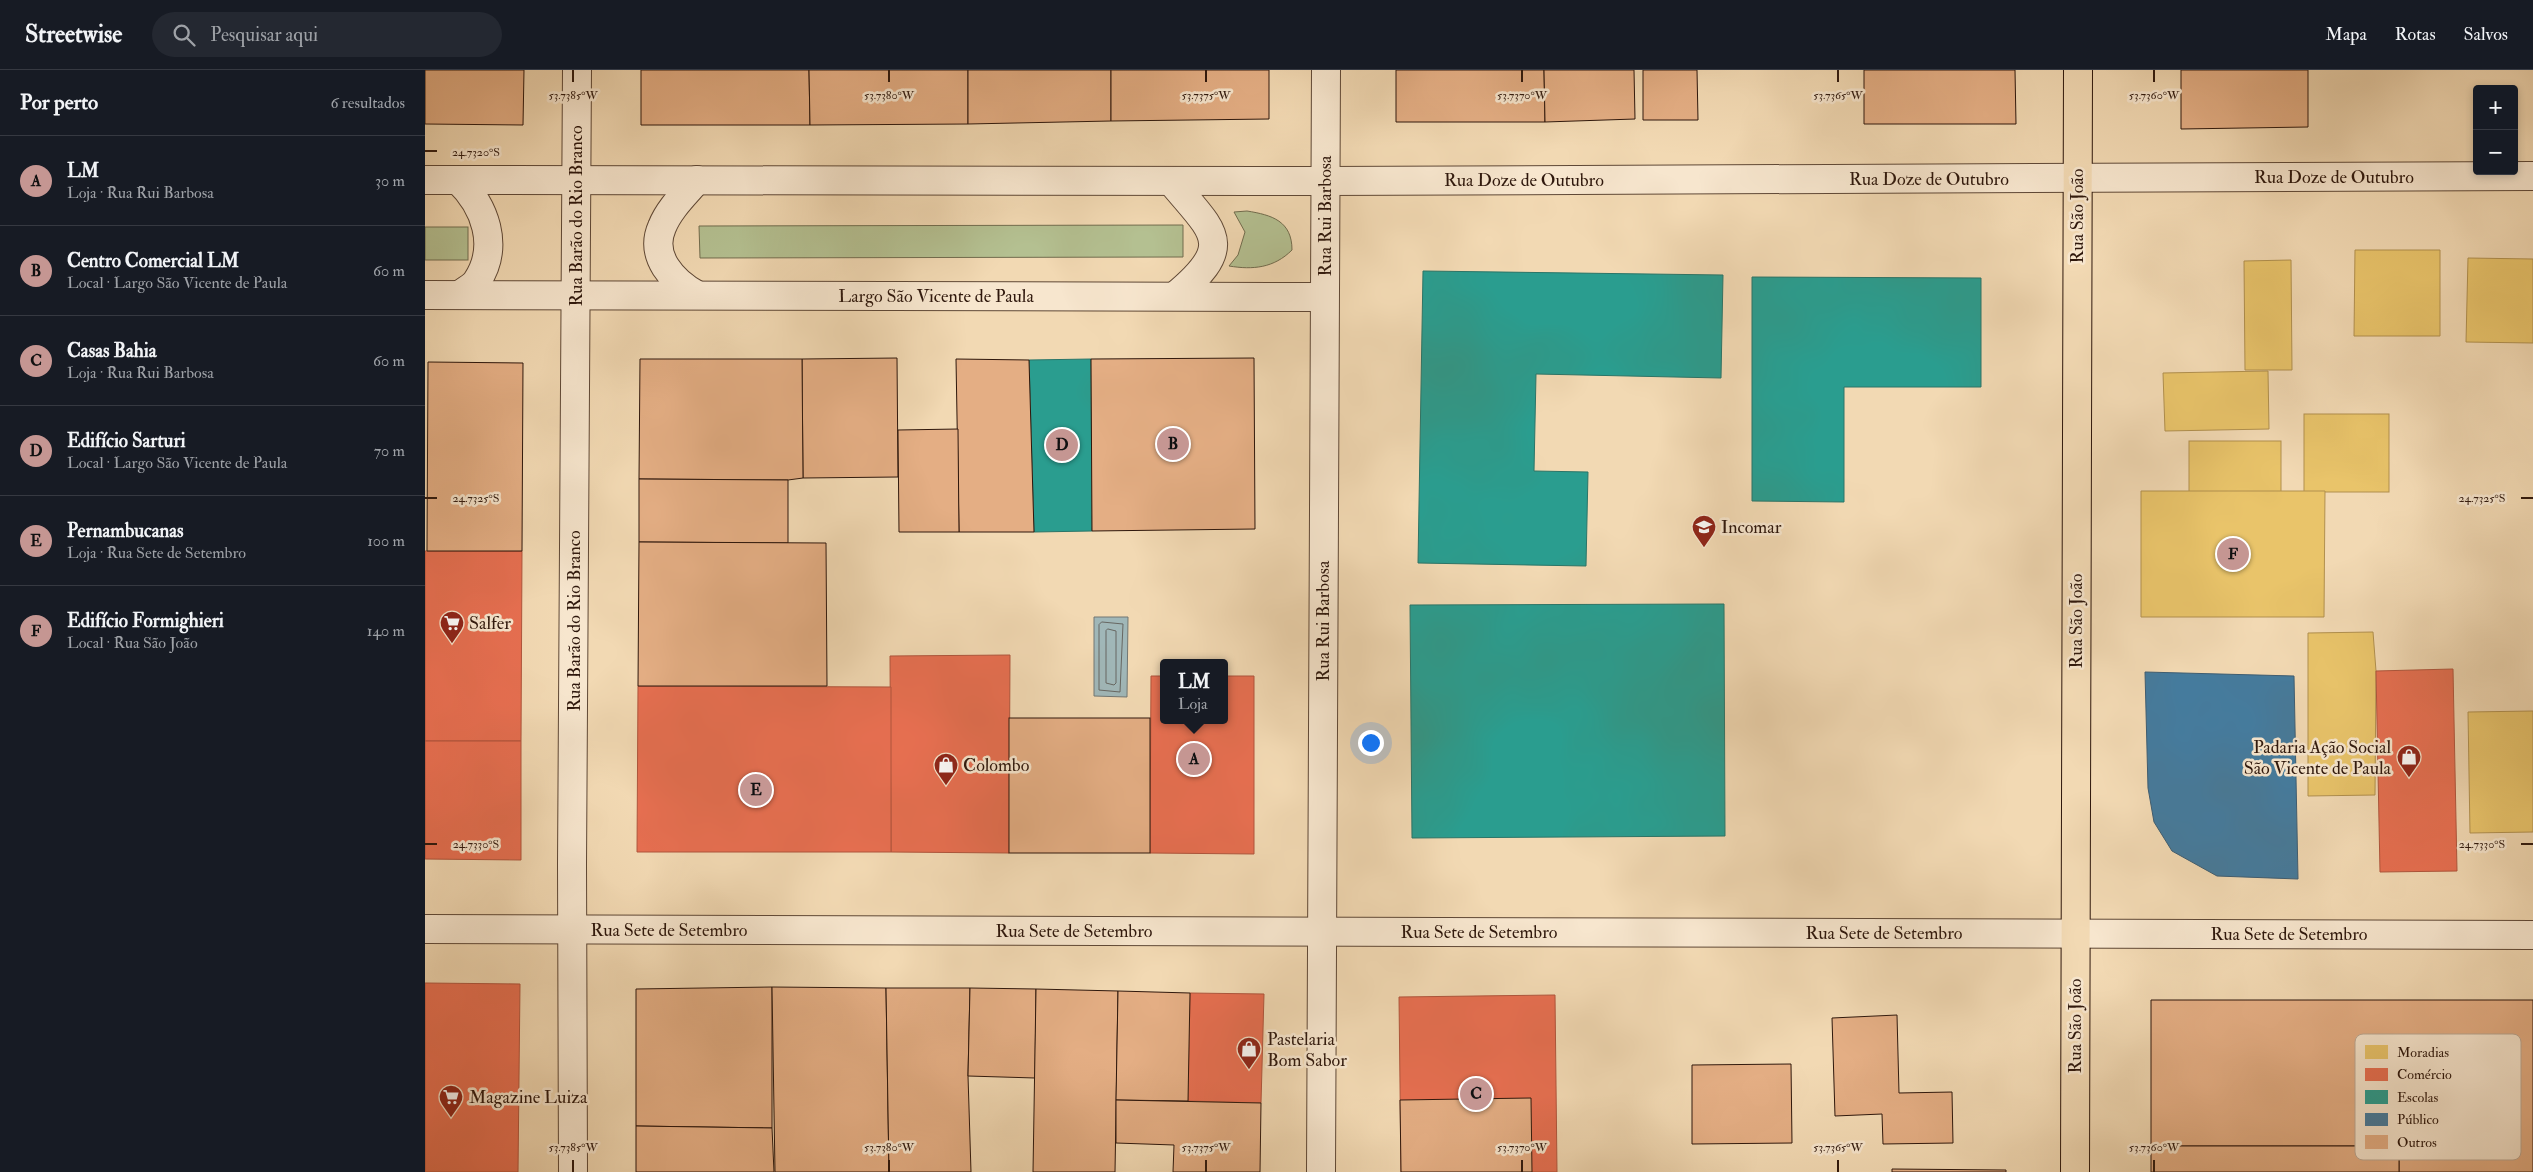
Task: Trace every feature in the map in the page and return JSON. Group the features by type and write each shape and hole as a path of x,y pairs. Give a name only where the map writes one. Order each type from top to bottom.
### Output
{"main road":[{"name":"Rua São João","path":"2075,1172 2078,70"}],"street":[{"name":"Rua Barão do Rio Branco","path":"573,1172 572,930 577,70"},
{"name":"Rua Rui Barbosa","path":"1321,1172 1325,70"},
{"name":"Rua Doze de Outubro","path":"1325,180 2533,176"},
{"path":"425,180 1325,180"},
{"path":"457,180 473,194 483,213 489,251 487,262 477,282 459,296"},
{"path":"697,180 669,214 661,228 658,243 661,259 671,275 682,287 697,296"},
{"path":"1171,180 1211,229 1214,243 1211,256 1201,271 1175,296"},
{"name":"Largo São Vicente de Paula","path":"425,295 1324,297"},
{"name":"Rua Sete de Setembro","path":"425,929 2533,935"}],"green space":[{"path":"1247,211 1272,217 1279,221 1288,232 1292,250 1278,261 1263,266 1246,268 1229,266 1238,255 1245,232 1234,212"},
{"path":"1183,225 1183,257 700,258 699,226"},
{"path":"425,227 468,227 468,260 425,260"}],"water":[{"path":"1094,617 1128,617 1127,697 1094,696"}],"building: Moradias":[{"path":"2355,250 2440,250 2440,336 2354,336"},
{"path":"2468,258 2533,259 2533,343 2466,342"},
{"path":"2291,260 2292,370 2245,370 2244,261"},
{"path":"2268,371 2269,429 2165,431 2163,373"},
{"path":"2304,414 2389,414 2389,492 2304,492"},
{"path":"2189,441 2281,441 2281,492 2189,492"},
{"path":"2141,491 2325,491 2324,617 2141,617"},
{"path":"2373,632 2376,671 2375,795 2308,796 2308,633"},
{"path":"2533,711 2533,832 2470,833 2468,712"}],"building: Comércio":[{"path":"425,551 522,551 521,741 425,741"},
{"path":"1010,655 1009,853 891,852 890,656"},
{"path":"2453,669 2457,871 2380,872 2376,671"},
{"path":"1151,676 1160,676 1160,724 1228,724 1228,676 1254,676 1254,854 1150,853"},
{"path":"638,686 891,687 891,852 637,852"},
{"path":"425,741 521,741 521,860 425,859"},
{"path":"425,983 520,984 518,1172 425,1172"},
{"path":"1190,993 1264,994 1261,1103 1188,1101"},
{"path":"1555,995 1557,1172 1401,1172 1399,997"}],"building: Escolas":[{"path":"1423,271 1723,275 1721,378 1536,374 1534,471 1588,472 1586,566 1418,563"},
{"path":"1752,277 1981,278 1981,387 1844,387 1844,502 1752,501"},
{"path":"1091,359 1092,531 1034,532 1029,360"},
{"path":"1724,604 1725,836 1412,838 1410,605"}],"building: Público":[{"path":"2145,672 2294,676 2298,879 2217,876 2172,851 2154,822 2148,788"}],"building: Outros":[{"path":"425,70 524,70 523,125 425,124"},
{"path":"641,70 809,70 810,125 641,125"},
{"path":"809,70 968,70 968,124 810,125"},
{"path":"968,70 1111,70 1111,121 968,124"},
{"path":"1111,70 1269,70 1269,119 1111,121"},
{"path":"1396,70 1544,70 1545,122 1396,122"},
{"path":"1544,70 1634,70 1635,119 1545,122"},
{"path":"1643,70 1697,70 1698,120 1643,120"},
{"path":"1864,70 2015,70 2016,124 1864,124"},
{"path":"2181,70 2308,70 2308,127 2181,129"},
{"path":"897,358 898,477 803,478 802,359"},
{"path":"1254,358 1255,529 1092,531 1091,359"},
{"path":"640,359 802,359 803,478 788,480 639,479"},
{"path":"956,359 1029,360 1034,532 959,532"},
{"path":"428,362 523,363 522,551 427,551"},
{"path":"958,429 959,532 899,532 898,430"},
{"path":"639,479 788,480 788,543 639,542"},
{"path":"639,542 826,543 827,686 638,686"},
{"path":"1009,718 1150,718 1150,853 1009,853"},
{"path":"772,987 772,1128 636,1126 636,989"},
{"path":"772,987 886,988 889,1172 775,1172"},
{"path":"886,988 970,988 968,1076 971,1172 889,1172"},
{"path":"970,988 1036,989 1035,1078 968,1076"},
{"path":"1036,989 1118,991 1115,1172 1033,1172"},
{"path":"1118,991 1190,993 1188,1101 1116,1100"},
{"path":"2151,1000 2533,1000 2533,1172 2399,1172 2399,1160 2521,1160 2521,1034 2355,1034 2355,1146 2151,1146"},
{"path":"1897,1015 1899,1093 1952,1092 1953,1143 1883,1144 1882,1114 1835,1116 1832,1018"},
{"path":"1791,1064 1792,1143 1692,1144 1692,1065"},
{"path":"1531,1098 1532,1172 1401,1172 1400,1100"},
{"path":"1116,1100 1261,1103 1260,1172 1173,1172 1174,1145 1116,1143"},
{"path":"636,1126 772,1128 774,1172 636,1172"},
{"path":"2151,1146 2355,1146 2355,1160 2399,1160 2399,1172 2151,1172"},
{"path":"1892,1169 2006,1170 2006,1172 1892,1172"}],"place":[{"name":"Centro Comercial LM","path":"1173,444"},
{"name":"Edifício Sarturi","path":"1062,445"},
{"name":"Incomar","path":"1704,548"},
{"name":"Edifício Formighieri","path":"2233,554"},
{"name":"Salfer","path":"452,644"},
{"name":"LM","path":"1194,759"},
{"name":"Padaria Ação Social São Vicente de Paula","path":"2409,778"},
{"name":"Colombo","path":"946,786"},
{"name":"Pernambucanas","path":"756,790"},
{"name":"Pastelaria Bom Sabor","path":"1249,1070"},
{"name":"Casas Bahia","path":"1476,1094"},
{"name":"Magazine Luiza","path":"451,1118"}]}
